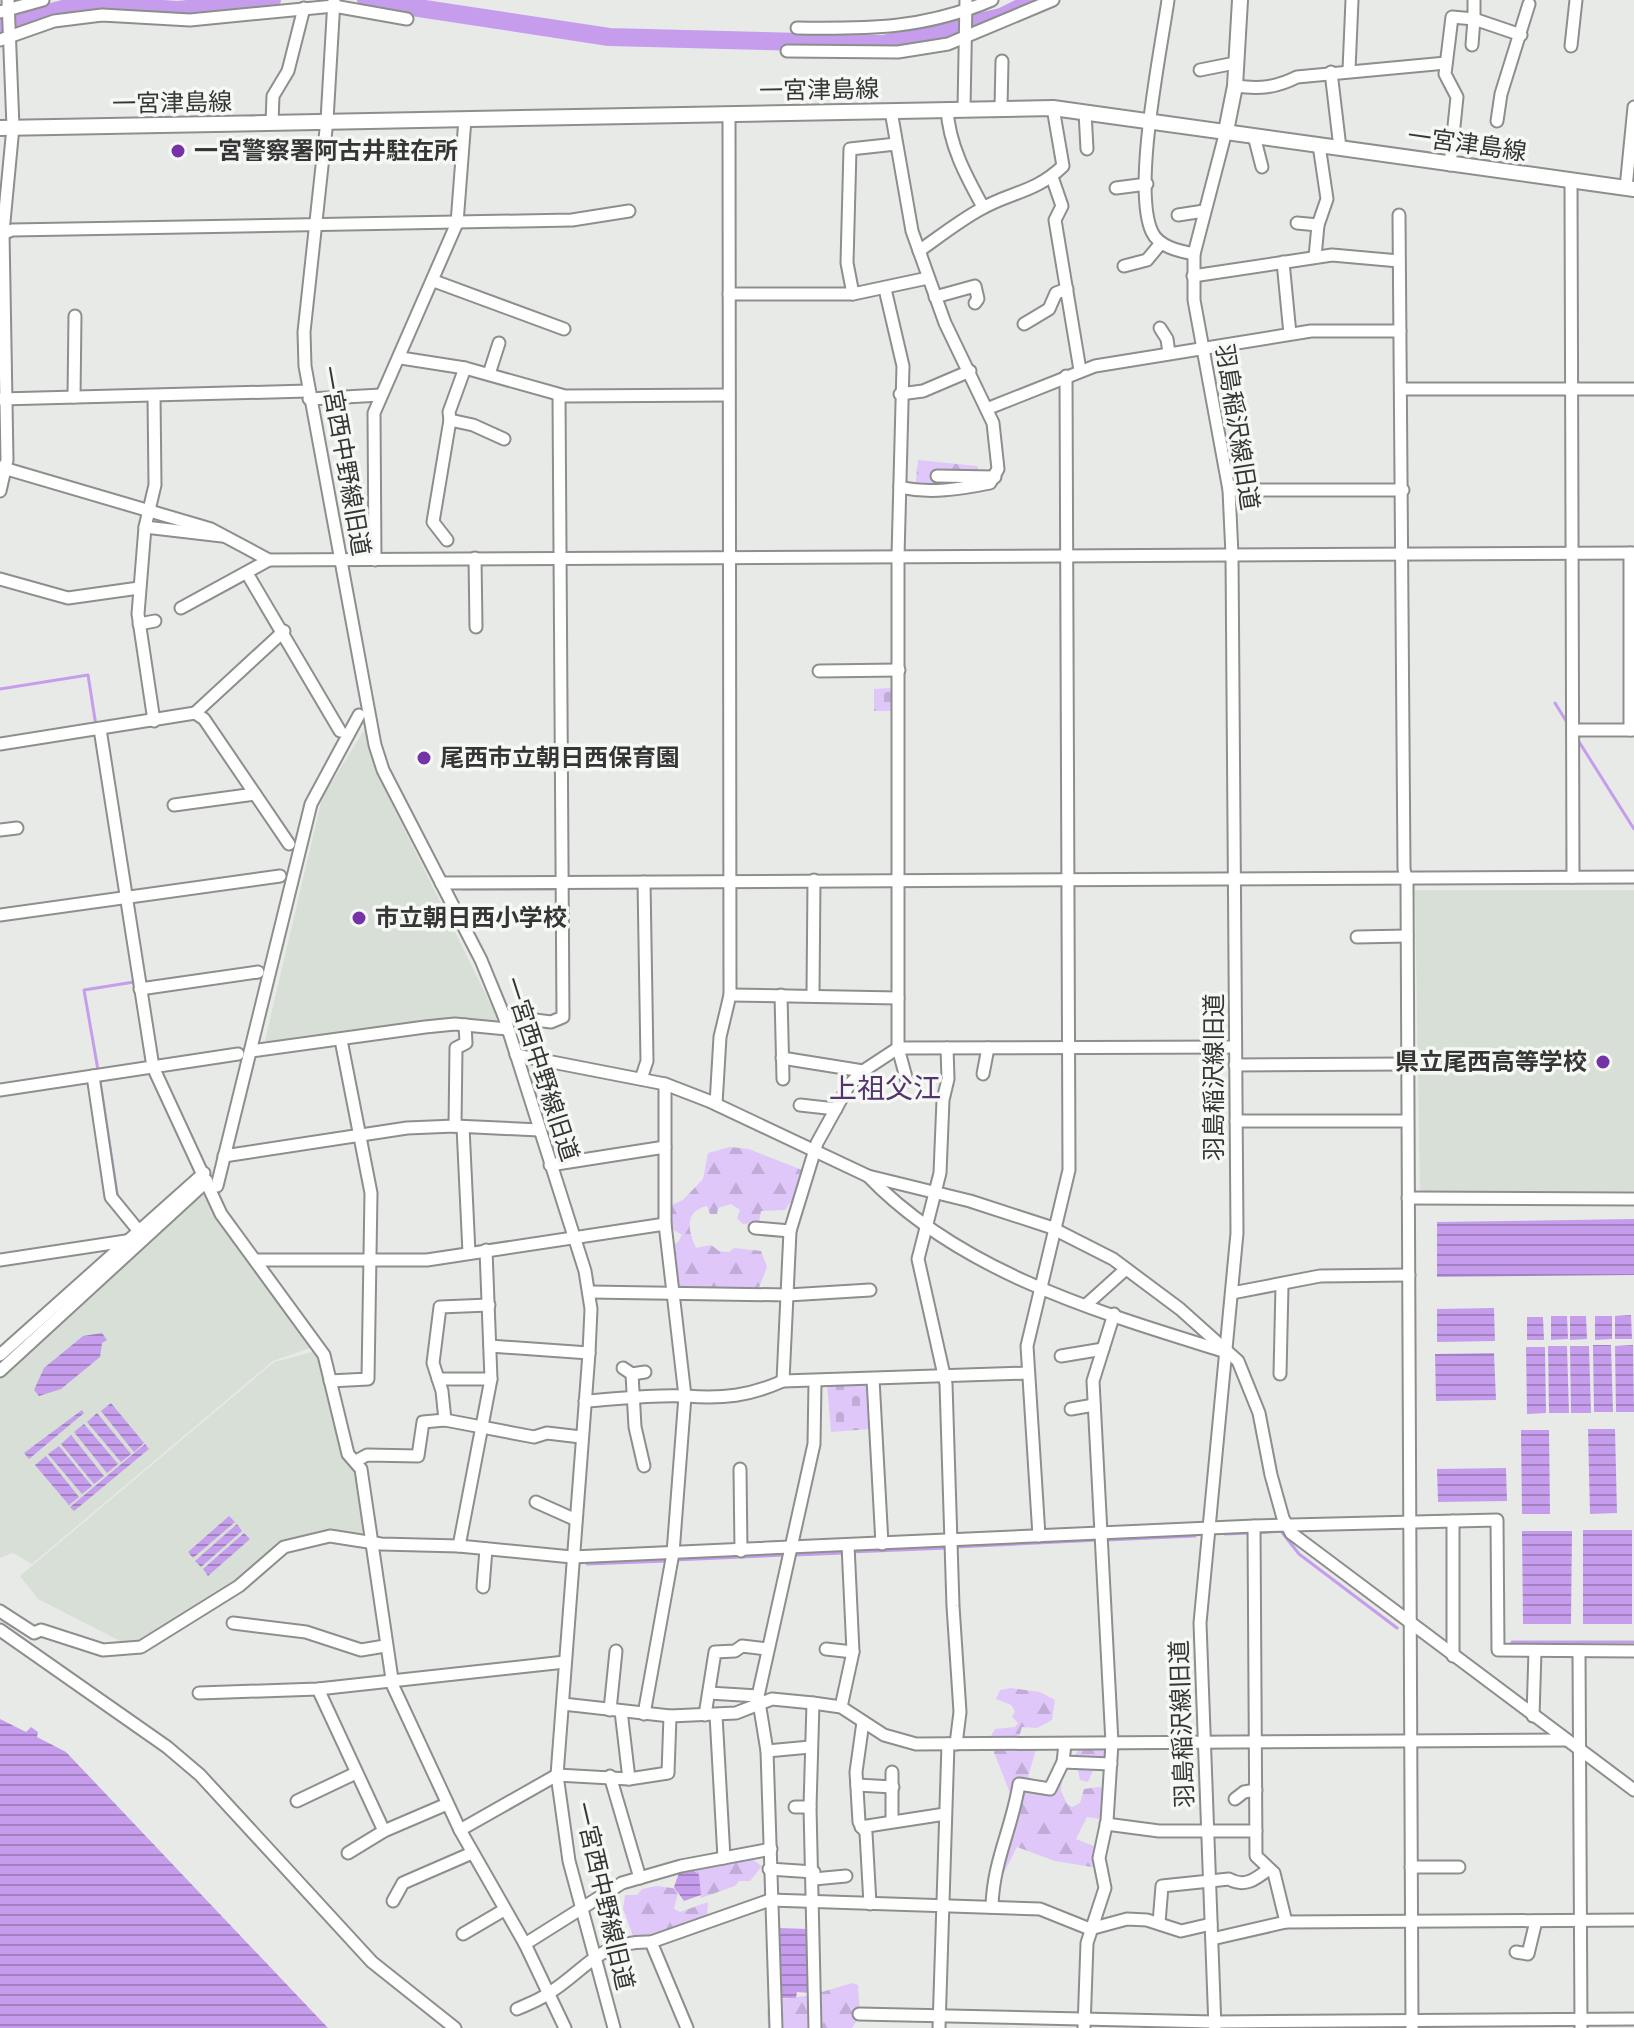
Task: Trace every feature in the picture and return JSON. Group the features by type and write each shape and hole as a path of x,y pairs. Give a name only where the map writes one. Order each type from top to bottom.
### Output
{"main road":[{"path":"1226,131 1235,86 1240,0"},
{"name":"一宮津島線","path":"6,128 1053,108 1630,189"}],"street":[{"path":"0,491 4,399 1,234 12,148 6,128 5,7 43,0"},
{"path":"797,28 899,27 992,0"},
{"path":"787,51 898,52 966,38 1053,0"},
{"path":"1168,0 1149,121 1147,184 1151,232 1161,243 1194,254"},
{"path":"1349,70 1352,0"},
{"path":"1472,45 1474,0"},
{"path":"1571,46 1576,0"},
{"path":"4,38 54,21 86,16 190,20 334,3 407,19"},
{"name":"一宮西中野線旧道","path":"334,3 327,120 304,332 308,395 375,745 383,770 504,1016 590,1292 589,1353 574,1519 557,1775 562,1824 580,1907 614,2028"},
{"path":"1497,121 1501,94 1529,4"},
{"path":"272,123 273,96 288,71 304,8"},
{"path":"964,109 966,9"},
{"path":"1450,165 1457,97 1445,74 1452,17 1474,19 1521,35"},
{"path":"1001,108 1002,61"},
{"path":"1200,70 1235,63"},
{"path":"1235,86 1277,87 1297,77 1331,72 1446,63"},
{"path":"1331,72 1340,148"},
{"path":"1630,189 1634,107"},
{"path":"919,251 983,207 1012,198 1052,177 1063,166 1053,108"},
{"path":"947,109 949,131 964,173 983,207"},
{"path":"891,111 919,251 935,297 989,408 997,453 996,477 990,483 937,491 900,487"},
{"path":"1085,112 1087,149"},
{"path":"716,1104 720,1037 730,995 729,114"},
{"path":"375,560 374,413 401,358 457,223 465,119"},
{"name":"羽島稲沢線旧道","path":"1214,2025 1200,1623 1237,1233 1232,555 1229,490 1202,347 1193,276 1194,254 1226,131"},
{"path":"1254,136 1262,167"},
{"path":"853,294 847,263 850,149 896,144"},
{"path":"1315,257 1318,225 1327,199 1319,145"},
{"path":"0,158 12,148"},
{"path":"1052,177 1062,206 1055,220 1080,370"},
{"path":"1571,181 1573,877"},
{"path":"1116,188 1147,184"},
{"path":"1,234 572,220 629,211"},
{"path":"1184,218 1204,211"},
{"path":"1399,215 1404,869 1407,877 1412,2025"},
{"path":"1297,223 1318,225"},
{"path":"1124,266 1147,260 1161,243"},
{"path":"1193,276 1332,255 1399,261"},
{"path":"1283,262 1290,334"},
{"path":"729,294 853,294 928,278"},
{"path":"434,281 564,329"},
{"path":"935,297 975,286 978,299 975,303"},
{"path":"885,289 903,366 898,556 898,1048 907,1081"},
{"path":"1024,324 1049,309 1056,293 1067,289"},
{"path":"74,397 75,316"},
{"path":"1160,328 1167,339 1169,353"},
{"path":"989,408 1080,370 1169,353 1311,331 1400,331"},
{"path":"489,374 499,343"},
{"path":"401,358 465,368 559,395 729,395"},
{"path":"447,540 433,522 449,412 465,368"},
{"path":"900,394 923,391 970,371"},
{"path":"1039,1536 1027,1346 1069,1170 1066,376"},
{"path":"1401,389 1634,389"},
{"path":"249,407 254,394"},
{"path":"4,399 381,395"},
{"path":"504,1016 551,1022 563,1017 559,395"},
{"path":"154,396 155,485 145,527 139,588 139,624 154,721"},
{"path":"450,420 473,425 504,439"},
{"path":"3,468 227,535 269,560 1632,553 1632,730 1573,730"},
{"path":"937,476 996,477"},
{"path":"1229,490 1403,490"},
{"path":"145,527 227,535"},
{"path":"475,558 476,627"},
{"path":"181,608 248,575 269,560"},
{"path":"248,575 284,631 340,731"},
{"path":"0,579 68,598 139,588"},
{"path":"139,624 155,621"},
{"path":"0,744 195,713 284,631"},
{"path":"819,671 899,670"},
{"path":"195,713 204,719 289,844"},
{"path":"0,1371 209,1180 224,1156 311,804 359,715"},
{"path":"100,729 153,1067 209,1180 221,1214 322,1351 348,1454 356,1461 392,1681 447,1804 525,1944 565,2028"},
{"path":"174,805 255,794"},
{"path":"0,830 17,828"},
{"path":"0,915 280,876"},
{"path":"441,883 731,879 1634,877"},
{"path":"813,994 814,880"},
{"path":"641,1079 647,1061 644,882"},
{"path":"1357,937 1407,936"},
{"path":"140,989 258,972"},
{"path":"730,995 813,994 898,998"},
{"path":"781,995 783,1079"},
{"path":"251,1051 425,1027 465,1025 507,1029"},
{"path":"465,1025 466,1043 456,1048 469,1253"},
{"path":"330,1381 368,1379 371,1193 341,1040"},
{"path":"783,1381 790,1231 816,1150 849,1085 863,1071 898,1048 1235,1047"},
{"path":"939,2028 945,1814 952,1744 960,1712 944,1376 918,1259 925,1222 937,1193 943,1100 948,1079 947,1048"},
{"path":"983,1074 988,1048"},
{"path":"0,1090 238,1054"},
{"path":"516,1055 665,1084 716,1104 868,1176 925,1222 987,1264 1114,1314 1226,1352"},
{"path":"782,1058 863,1071"},
{"path":"1235,1065 1406,1064"},
{"path":"93,1076 111,1197 138,1230"},
{"path":"644,1714 673,1553 685,1396 665,1224 665,1084"},
{"path":"800,1105 836,1109"},
{"path":"1236,1121 1407,1121"},
{"path":"224,1156 358,1133 459,1126 539,1130"},
{"path":"550,1165 665,1147"},
{"path":"868,1176 937,1193 1057,1230 1126,1269 1208,1332 1238,1361 1259,1413 1271,1475 1286,1525 1316,1554 1634,1790"},
{"path":"0,1355 138,1230 209,1180"},
{"path":"1408,1198 1634,1199"},
{"path":"255,1260 427,1260 665,1224"},
{"path":"755,1228 790,1231"},
{"path":"0,1260 127,1241"},
{"path":"459,1546 491,1379 486,1250"},
{"path":"1087,1304 1126,1269"},
{"path":"1232,1293 1282,1286 1320,1276 1409,1275"},
{"path":"1280,1374 1282,1286"},
{"path":"590,1292 788,1295 870,1290"},
{"path":"445,1420 433,1363 440,1307 489,1305"},
{"path":"1084,2024 1090,1929 1105,1888 1099,1858 1106,1824 1112,1743 1093,1381 1114,1314"},
{"path":"490,1346 589,1353"},
{"path":"1061,1356 1103,1349"},
{"path":"644,1466 627,1371 645,1372"},
{"path":"585,1401 685,1396 728,1399 753,1394 783,1381 1028,1373"},
{"path":"438,1379 491,1379"},
{"path":"873,1379 882,1544"},
{"path":"776,2028 767,1751 759,1698 767,1649 814,1444 815,1382"},
{"path":"1071,1409 1094,1405"},
{"path":"356,1461 367,1455 418,1456 423,1422 445,1420 534,1437 547,1433 581,1437"},
{"path":"740,1469 741,1551"},
{"path":"536,1502 574,1519"},
{"path":"0,1611 34,1633 41,1630 103,1650 130,1649 157,1640 239,1586 284,1547 330,1536 371,1542 459,1546 572,1557 1100,1532 1497,1520 1498,1650 1634,1651"},
{"path":"1453,1521 1453,1656"},
{"path":"1254,1526 1256,1856 1274,1873 1286,1922"},
{"path":"841,1707 853,1652 848,1545"},
{"path":"483,1587 486,1549"},
{"path":"233,1623 306,1632 361,1650 385,1646"},
{"path":"0,1630 167,1747 200,1775 372,1962 455,2028"},
{"path":"724,1858 709,1693 715,1652 735,1651 742,1646 767,1649"},
{"path":"826,1649 853,1652"},
{"path":"616,1651 615,1710 629,1779"},
{"path":"1533,1716 1535,1651"},
{"path":"1579,1651 1581,2024"},
{"path":"199,1693 318,1689 565,1662"},
{"path":"318,1689 384,1831"},
{"path":"709,1693 841,1707 899,1741 952,1744 1565,1740"},
{"path":"563,1704 670,1716 710,1715 752,1709 759,1698"},
{"path":"813,1703 810,1807 814,1876 815,2028"},
{"path":"460,1830 557,1775 629,1779 668,1773 670,1716"},
{"path":"863,1722 857,1785 861,1827 866,1833 870,1904"},
{"path":"992,1907 993,1872 1013,1823 1019,1784 1050,1789 1063,1762 1065,1744"},
{"path":"767,1751 810,1747"},
{"path":"1063,1762 1111,1764"},
{"path":"892,1772 892,1821"},
{"path":"297,1801 356,1773"},
{"path":"610,1776 640,1878"},
{"path":"857,1785 893,1787"},
{"path":"1235,1799 1244,1792 1256,1790"},
{"path":"348,1853 384,1831 447,1804"},
{"path":"795,1807 810,1807"},
{"path":"861,1827 945,1814"},
{"path":"1106,1824 1159,1831 1256,1831"},
{"path":"525,1944 622,1883 771,1849"},
{"path":"393,1901 403,1883 472,1853"},
{"path":"1411,1867 1459,1867"},
{"path":"769,1869 814,1876 846,1876"},
{"path":"1159,1923 1162,1886 1209,1880 1248,1883 1269,1869"},
{"path":"517,2009 549,1994 599,1952 628,1941 651,1942 770,1900 1040,1909 1090,1929 1127,1919 1159,1923 1181,1931 1211,1924"},
{"path":"463,1934 504,1910"},
{"path":"1212,1939 1286,1922 1634,1920"},
{"path":"1516,1952 1528,1954 1536,1921"},
{"path":"651,1942 687,2028"},
{"path":"436,2013 443,2028"},
{"path":"859,2014 939,2015 1084,2024 1214,2025 1581,2024 1634,2019"}],"shaded area":[{"path":"366,727 376,772 498,1019 493,1024 454,1019 264,1045 322,798"},
{"path":"1415,890 1634,890 1634,1191 1420,1192"},
{"path":"204,1189 313,1347 273,1361 32,1564 13,1553 0,1558 0,1378"},
{"path":"1634,1219 1634,1275 1437,1277 1437,1222"},
{"path":"1494,1308 1495,1341 1437,1342 1437,1309"},
{"path":"1631,1315 1632,1339 1615,1339 1615,1316"},
{"path":"1551,1316 1567,1316 1568,1339 1551,1340"},
{"path":"1570,1316 1586,1316 1587,1339 1570,1340"},
{"path":"1595,1316 1612,1316 1612,1339 1595,1340"},
{"path":"1527,1317 1543,1317 1544,1340 1527,1340"},
{"path":"102,1333 107,1340 102,1343 100,1357 61,1389 39,1396 34,1390 44,1368 83,1336"},
{"path":"1593,1345 1611,1345 1613,1412 1594,1412"},
{"path":"1633,1345 1634,1412 1616,1412 1615,1346"},
{"path":"1548,1346 1567,1346 1569,1413 1549,1413"},
{"path":"1570,1346 1589,1346 1591,1413 1571,1413"},
{"path":"1526,1347 1545,1347 1546,1413 1527,1414"},
{"path":"316,1351 346,1457 354,1463 359,1483 365,1529 360,1534 325,1532 278,1544 231,1584 130,1646 38,1599 20,1576 274,1362"},
{"path":"1494,1353 1496,1400 1436,1401 1435,1354"},
{"path":"111,1403 144,1443 134,1452 101,1411"},
{"path":"82,1410 84,1413 29,1459 24,1453"},
{"path":"97,1413 131,1454 121,1462 87,1422"},
{"path":"84,1424 118,1464 107,1473 74,1432"},
{"path":"1588,1429 1615,1429 1617,1513 1590,1514"},
{"path":"1521,1430 1549,1430 1550,1514 1522,1514"},
{"path":"71,1435 104,1476 94,1484 61,1444"},
{"path":"145,1444 149,1449 74,1511 70,1507"},
{"path":"59,1446 92,1486 82,1494 48,1454"},
{"path":"46,1456 79,1497 69,1505 35,1465"},
{"path":"1506,1468 1507,1501 1438,1502 1437,1469"},
{"path":"229,1516 235,1522 193,1558 188,1552"},
{"path":"237,1524 242,1531 201,1567 195,1561"},
{"path":"1583,1530 1632,1530 1632,1624 1583,1624"},
{"path":"1522,1531 1572,1531 1571,1624 1523,1624"},
{"path":"244,1533 250,1539 208,1576 203,1569"},
{"path":"0,1719 26,1732 31,1727 38,1732 37,1737 66,1752 328,2028 0,2028"},
{"path":"691,1868 699,1875 701,1895 684,1901 674,1887 680,1870"},
{"path":"778,1928 809,1929 810,1993 797,1992 796,1998 781,1998"}],"green space":[{"path":"918,460 977,466 982,477 971,487 915,490"},
{"path":"892,688 892,711 874,711 874,689"},
{"path":"730,1147 749,1149 802,1170 800,1187 785,1210 761,1211 759,1223 743,1224 737,1218 740,1210 731,1204 718,1208 717,1214 710,1214 707,1206 694,1212 691,1217 690,1229 696,1248 711,1245 719,1251 729,1252 734,1248 761,1251 767,1267 758,1290 678,1290 668,1246 678,1242 682,1235 667,1226 666,1207 683,1200 703,1179 708,1153"},
{"path":"873,1382 871,1429 831,1432 827,1384"},
{"path":"1011,1688 1040,1692 1055,1700 1052,1720 1037,1728 1022,1727 1018,1741 1036,1749 1028,1777 1048,1784 1079,1750 1104,1746 1111,1752 1108,1761 1095,1766 1088,1782 1080,1780 1078,1770 1070,1767 1062,1773 1061,1791 1067,1804 1072,1807 1080,1803 1084,1789 1099,1787 1108,1790 1107,1815 1100,1819 1087,1817 1076,1839 1099,1848 1098,1868 1055,1861 1017,1847 1001,1878 1010,1793 989,1740 995,1729 1015,1727 1018,1723 1012,1717 1015,1711 1011,1705 996,1699 1000,1690"},
{"path":"750,1858 762,1866 750,1881 739,1881 735,1886 701,1898 696,1868"},
{"path":"657,1886 679,1889 674,1909 680,1912 708,1902 707,1917 654,1937 634,1938 623,1909 625,1895 637,1895 642,1889"},
{"path":"852,1983 858,1985 860,2016 852,2028 768,2028 767,2011 775,2000 812,1995"}],"waterway":[{"path":"0,25 83,4 178,10 272,0"},
{"path":"366,0 609,37 883,44 1001,17 1036,0"},
{"path":"0,689 88,675 96,726"},
{"path":"1555,703 1568,724"},
{"path":"1576,737 1634,829"},
{"path":"463,889 553,889"},
{"path":"98,1070 84,990 134,982"},
{"path":"100,1081 118,1200"},
{"path":"1257,1533 1281,1531 1299,1554 1397,1628"},
{"path":"1225,1534 1249,1533"},
{"path":"1106,1540 1195,1536"},
{"path":"955,1547 1099,1540"},
{"path":"851,1552 947,1548"},
{"path":"795,1555 843,1553"},
{"path":"675,1560 787,1555"},
{"path":"587,1564 667,1561"},
{"path":"1512,1642 1634,1642"}],"place":[{"name":"一宮警察署阿古井駐在所","path":"178,151"},
{"name":"尾西市立朝日西保育園","path":"424,758"},
{"name":"市立朝日西小学校","path":"359,918"},
{"name":"県立尾西高等学校","path":"1603,1062"}],"district":[{"name":"上祖父江","path":"885,1088"}]}
